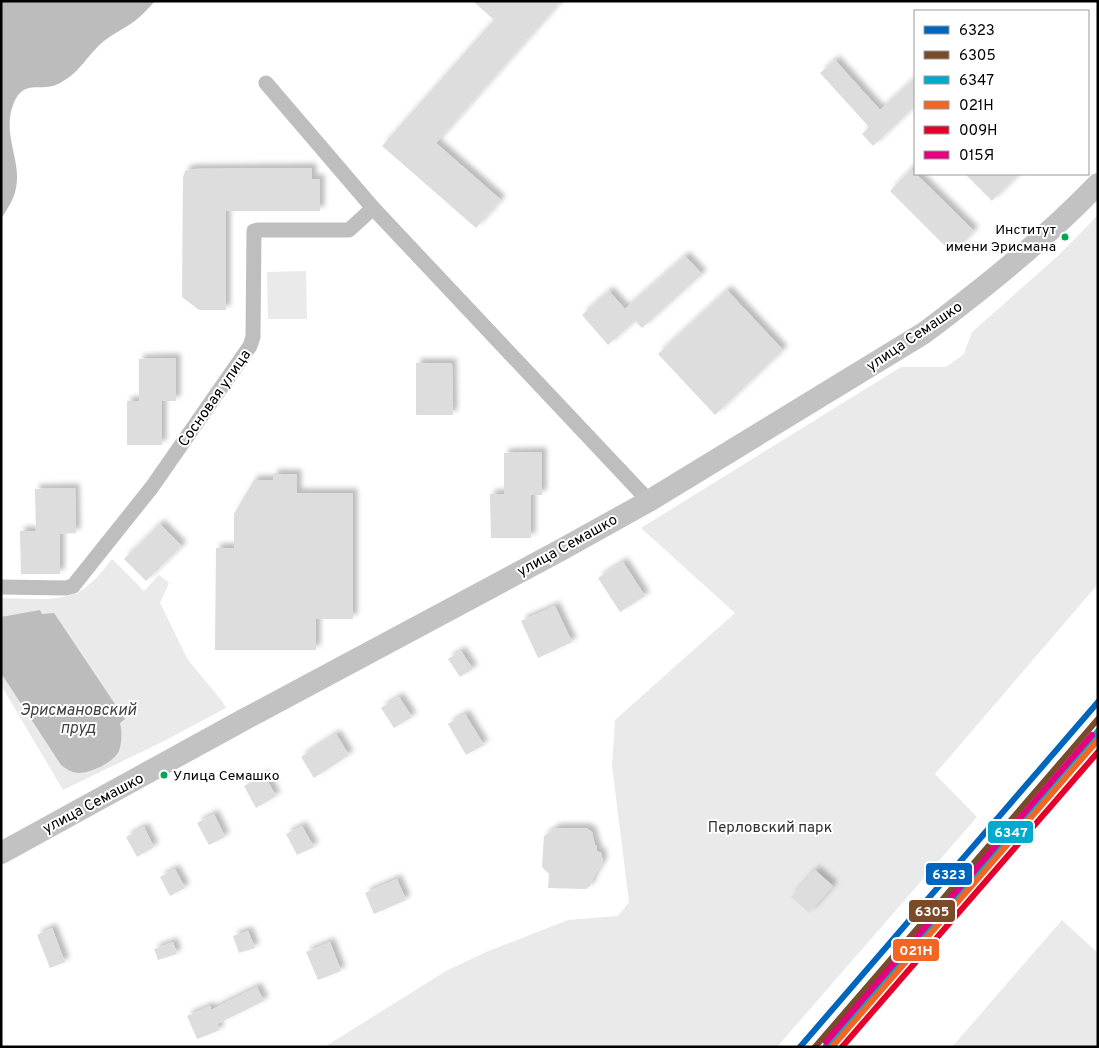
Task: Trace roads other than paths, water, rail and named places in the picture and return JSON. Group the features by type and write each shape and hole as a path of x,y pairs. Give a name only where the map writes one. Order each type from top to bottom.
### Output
{"main road":[{"name":"улица Семашко","path":"1,853 649,501 924,333 962,305 1039,241 1098,184"}],"street":[{"path":"266,83 373,208 649,501"},
{"name":"Сосновая улица","path":"1,587 66,588 73,586 152,487 252,342 254,231 349,230 373,208"}],"water":[{"path":"1,1 155,1 136,20 104,41 79,69 67,79 53,86 28,88 17,96 10,116 11,137 17,168 16,188 12,200 1,219"},
{"name":"Эрисмановский пруд","path":"40,610 42,614 54,613 125,719 120,723 121,741 116,755 107,763 83,773 75,773 61,765 1,673 1,617"}],"place":[{"name":"Институт имени Эрисмана","path":"1065,237"},
{"name":"Улица Семашко","path":"164,775"}],"park label":[{"name":"Перловский парк","path":"770,827"}]}
